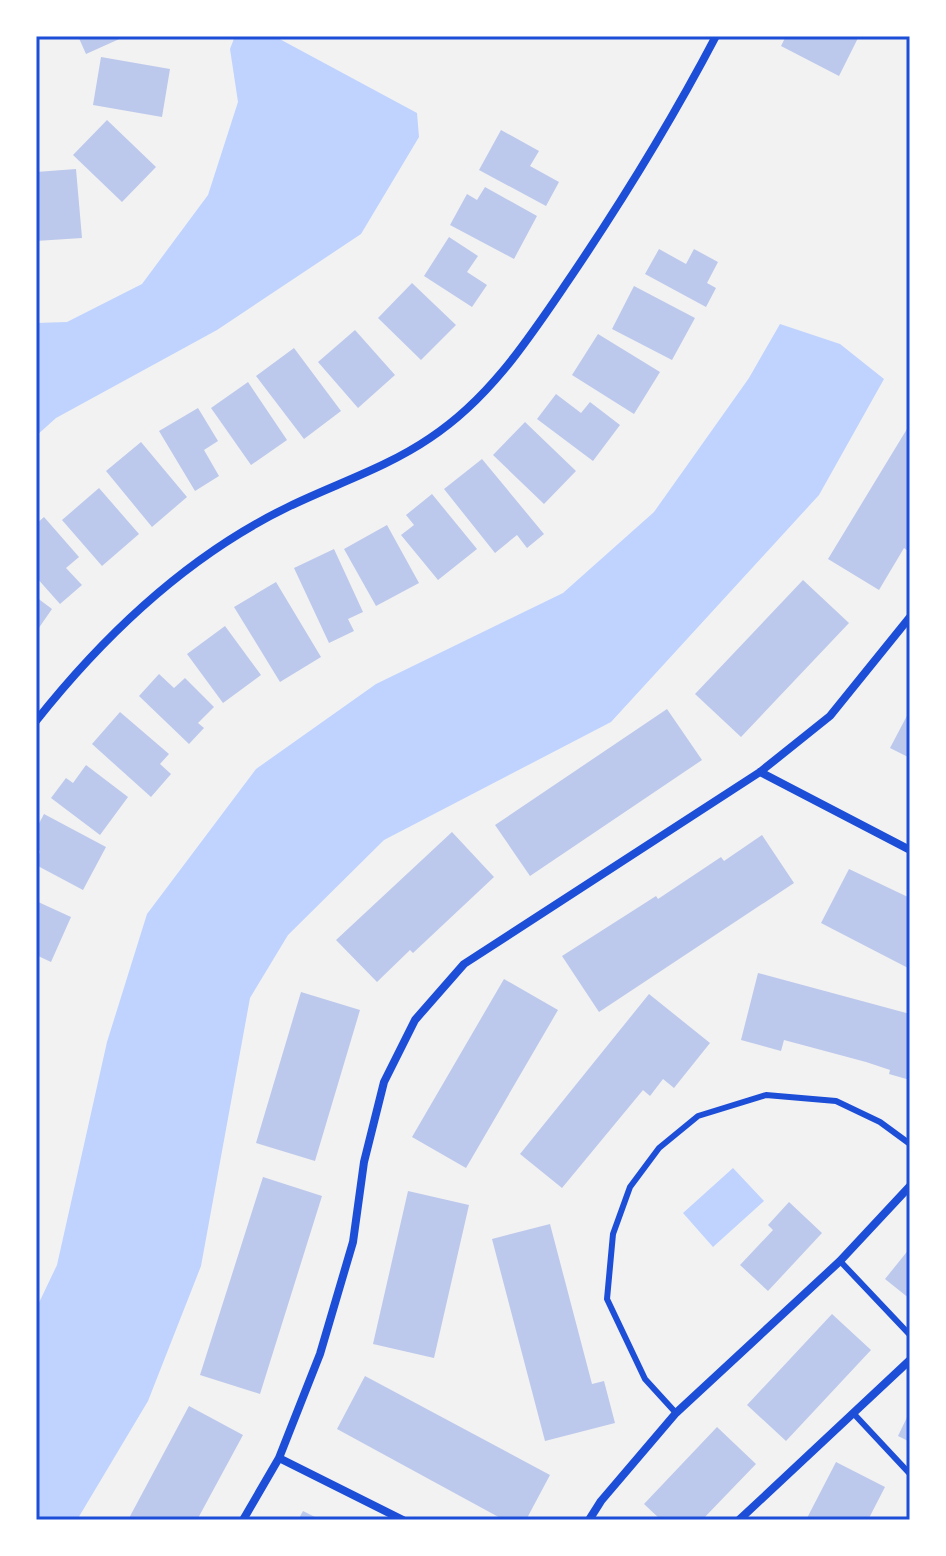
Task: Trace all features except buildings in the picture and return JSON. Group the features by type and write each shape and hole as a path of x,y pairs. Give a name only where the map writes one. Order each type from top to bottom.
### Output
{"street":[{"path":"36,721 71,677 118,627 170,582 226,542 286,508 391,461 430,438 478,399 527,340 592,244 654,146 716,36"},
{"path":"243,1520 279,1458 320,1354 353,1242 364,1162 384,1082 415,1020 464,964 760,772 830,716 910,617"},
{"path":"760,772 910,850"},
{"path":"589,1520 601,1501 676,1413 840,1261 910,1186"},
{"path":"739,1520 910,1360"},
{"path":"279,1458 403,1520"}],"lane":[{"path":"676,1413 645,1379 607,1299 613,1234 630,1187 659,1148 698,1116 766,1095 836,1101 880,1122 910,1144"},
{"path":"840,1261 910,1335"},
{"path":"854,1414 910,1474"}],"water":[{"path":"235,36 274,36 417,113 419,137 361,234 217,330 56,418 36,436 36,323 67,322 142,284 208,195 238,102 230,49"},
{"path":"780,324 840,344 884,379 819,495 611,722 384,840 288,935 250,998 201,1266 148,1401 77,1520 36,1520 36,1309 57,1265 107,1042 147,914 256,769 376,684 563,593 654,512 749,378"},
{"path":"733,1168 764,1201 713,1247 683,1213"}]}
